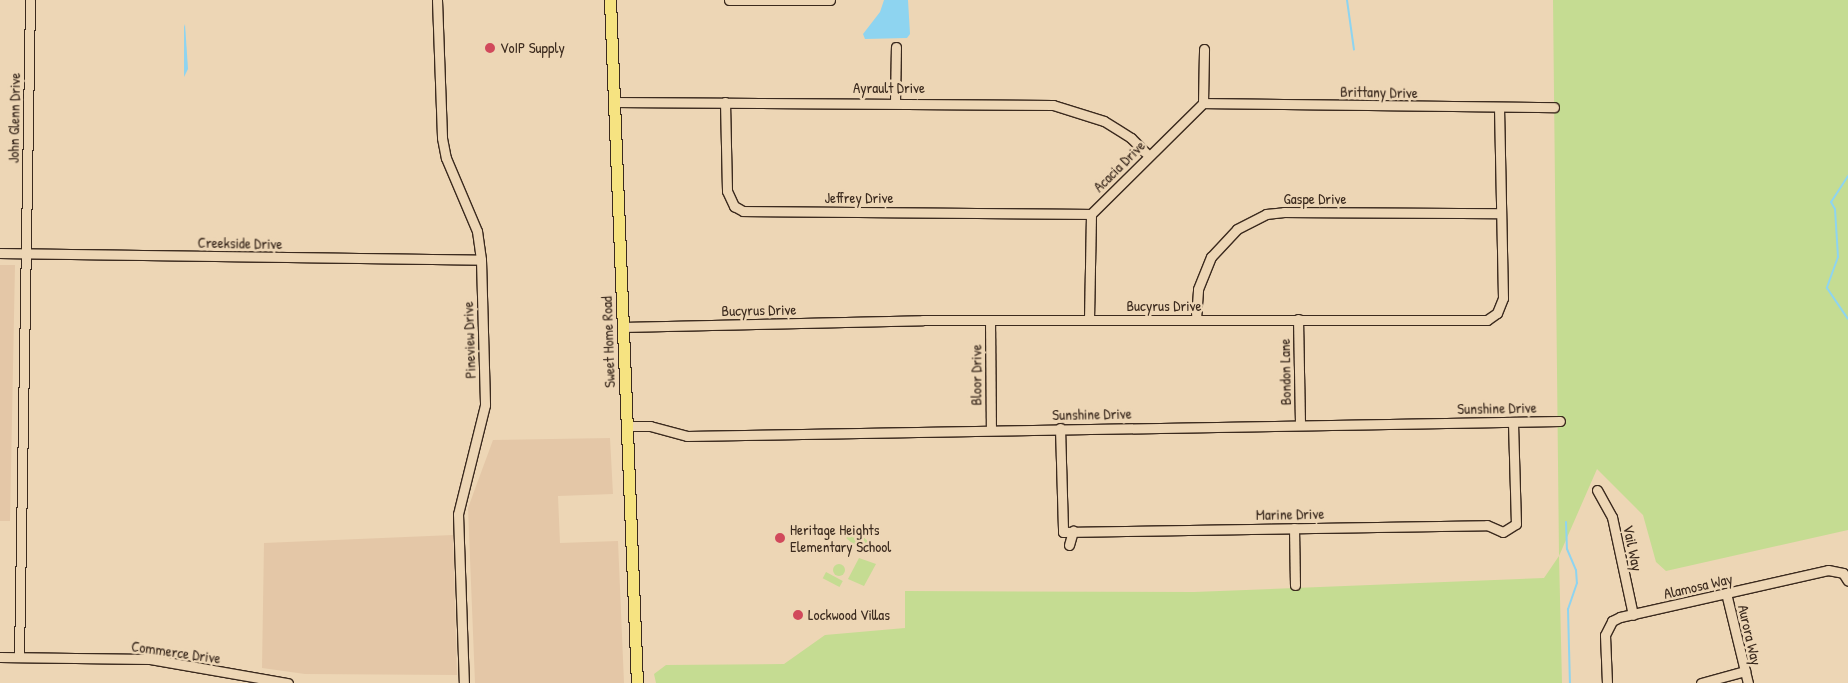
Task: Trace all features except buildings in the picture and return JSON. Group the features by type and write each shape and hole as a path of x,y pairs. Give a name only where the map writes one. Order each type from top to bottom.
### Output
{"main road":[{"name":"Sweet Home Road","path":"610,0 637,683"}],"street":[{"name":"John Glenn Drive","path":"19,658 30,0"},
{"name":"Pineview Drive","path":"436,0 442,138 446,158 477,231 480,260 485,405 458,514 464,683"},
{"path":"729,0 830,0"},
{"path":"895,102 896,47"},
{"path":"1203,103 1204,49"},
{"name":"Ayrault Drive","path":"614,102 1036,103 1070,108 1115,127 1149,156"},
{"name":"Jeffrey Drive","path":"724,102 727,191 734,206 743,211 1091,214"},
{"name":"Brittany Drive","path":"1203,103 1554,107"},
{"name":"Acacia Drive","path":"1089,319 1091,214 1203,103"},
{"name":"Bucyrus Drive","path":"622,327 1089,319 1489,319 1497,313 1502,302 1499,107"},
{"name":"Gaspe Drive","path":"1196,319 1198,289 1211,257 1237,229 1266,214 1284,212 1500,213"},
{"name":"Creekside Drive","path":"0,252 480,260"},
{"name":"Bloor Drive","path":"990,320 991,430"},
{"name":"Bondon Lane","path":"1298,320 1300,424"},
{"name":"Sunshine Drive","path":"626,426 650,426 688,436 1060,428 1560,421"},
{"name":"Marine Drive","path":"1073,531 1487,525 1503,532 1516,524 1513,422"},
{"path":"1060,428 1063,532 1073,531 1069,545"},
{"name":"Vail Way","path":"1597,490 1612,517 1633,614"},
{"path":"1294,528 1295,585"},
{"name":"Alamosa Way","path":"1607,683 1607,627 1612,621 1633,614 1828,570 1843,573 1848,581"},
{"name":"Aurora Way","path":"1726,593 1748,683"},
{"name":"Commerce Drive","path":"0,657 150,659 288,683"},
{"path":"1701,683 1745,671"}],"shaded area":[{"path":"0,265 15,265 10,521 0,521"},
{"path":"610,438 613,494 558,496 560,543 618,541 624,683 475,683 468,508 493,440"},
{"path":"453,535 457,675 305,674 262,668 264,543"}],"green space":[{"path":"1553,0 1848,0 1848,530 1666,571 1656,562 1643,515 1597,469 1559,556"},
{"path":"854,529 870,543 862,552 846,538"},
{"path":"1559,556 1562,683 656,683 654,674 666,665 784,664 825,635 905,628 905,591 1194,592 1544,578"},
{"path":"859,558 876,564 864,586 848,579"},
{"path":"841,564 844,565 844,575 837,576 834,575 833,568 834,565"},
{"path":"826,572 843,581 839,587 823,578"}],"water":[{"path":"884,0 908,0 910,34 907,38 865,39 863,34 880,12"},
{"path":"185,24 188,69 184,77 184,27"}],"waterway":[{"path":"1347,0 1354,50"},
{"path":"1848,176 1831,202 1835,209 1838,257 1827,288 1848,319"},
{"path":"1566,522 1567,549 1576,570 1577,583 1568,609 1570,683"}],"place":[{"name":"VoIP Supply","path":"490,48"},
{"name":"Heritage Heights Elementary School","path":"780,538"},
{"name":"Lockwood Villas","path":"798,615"}]}
